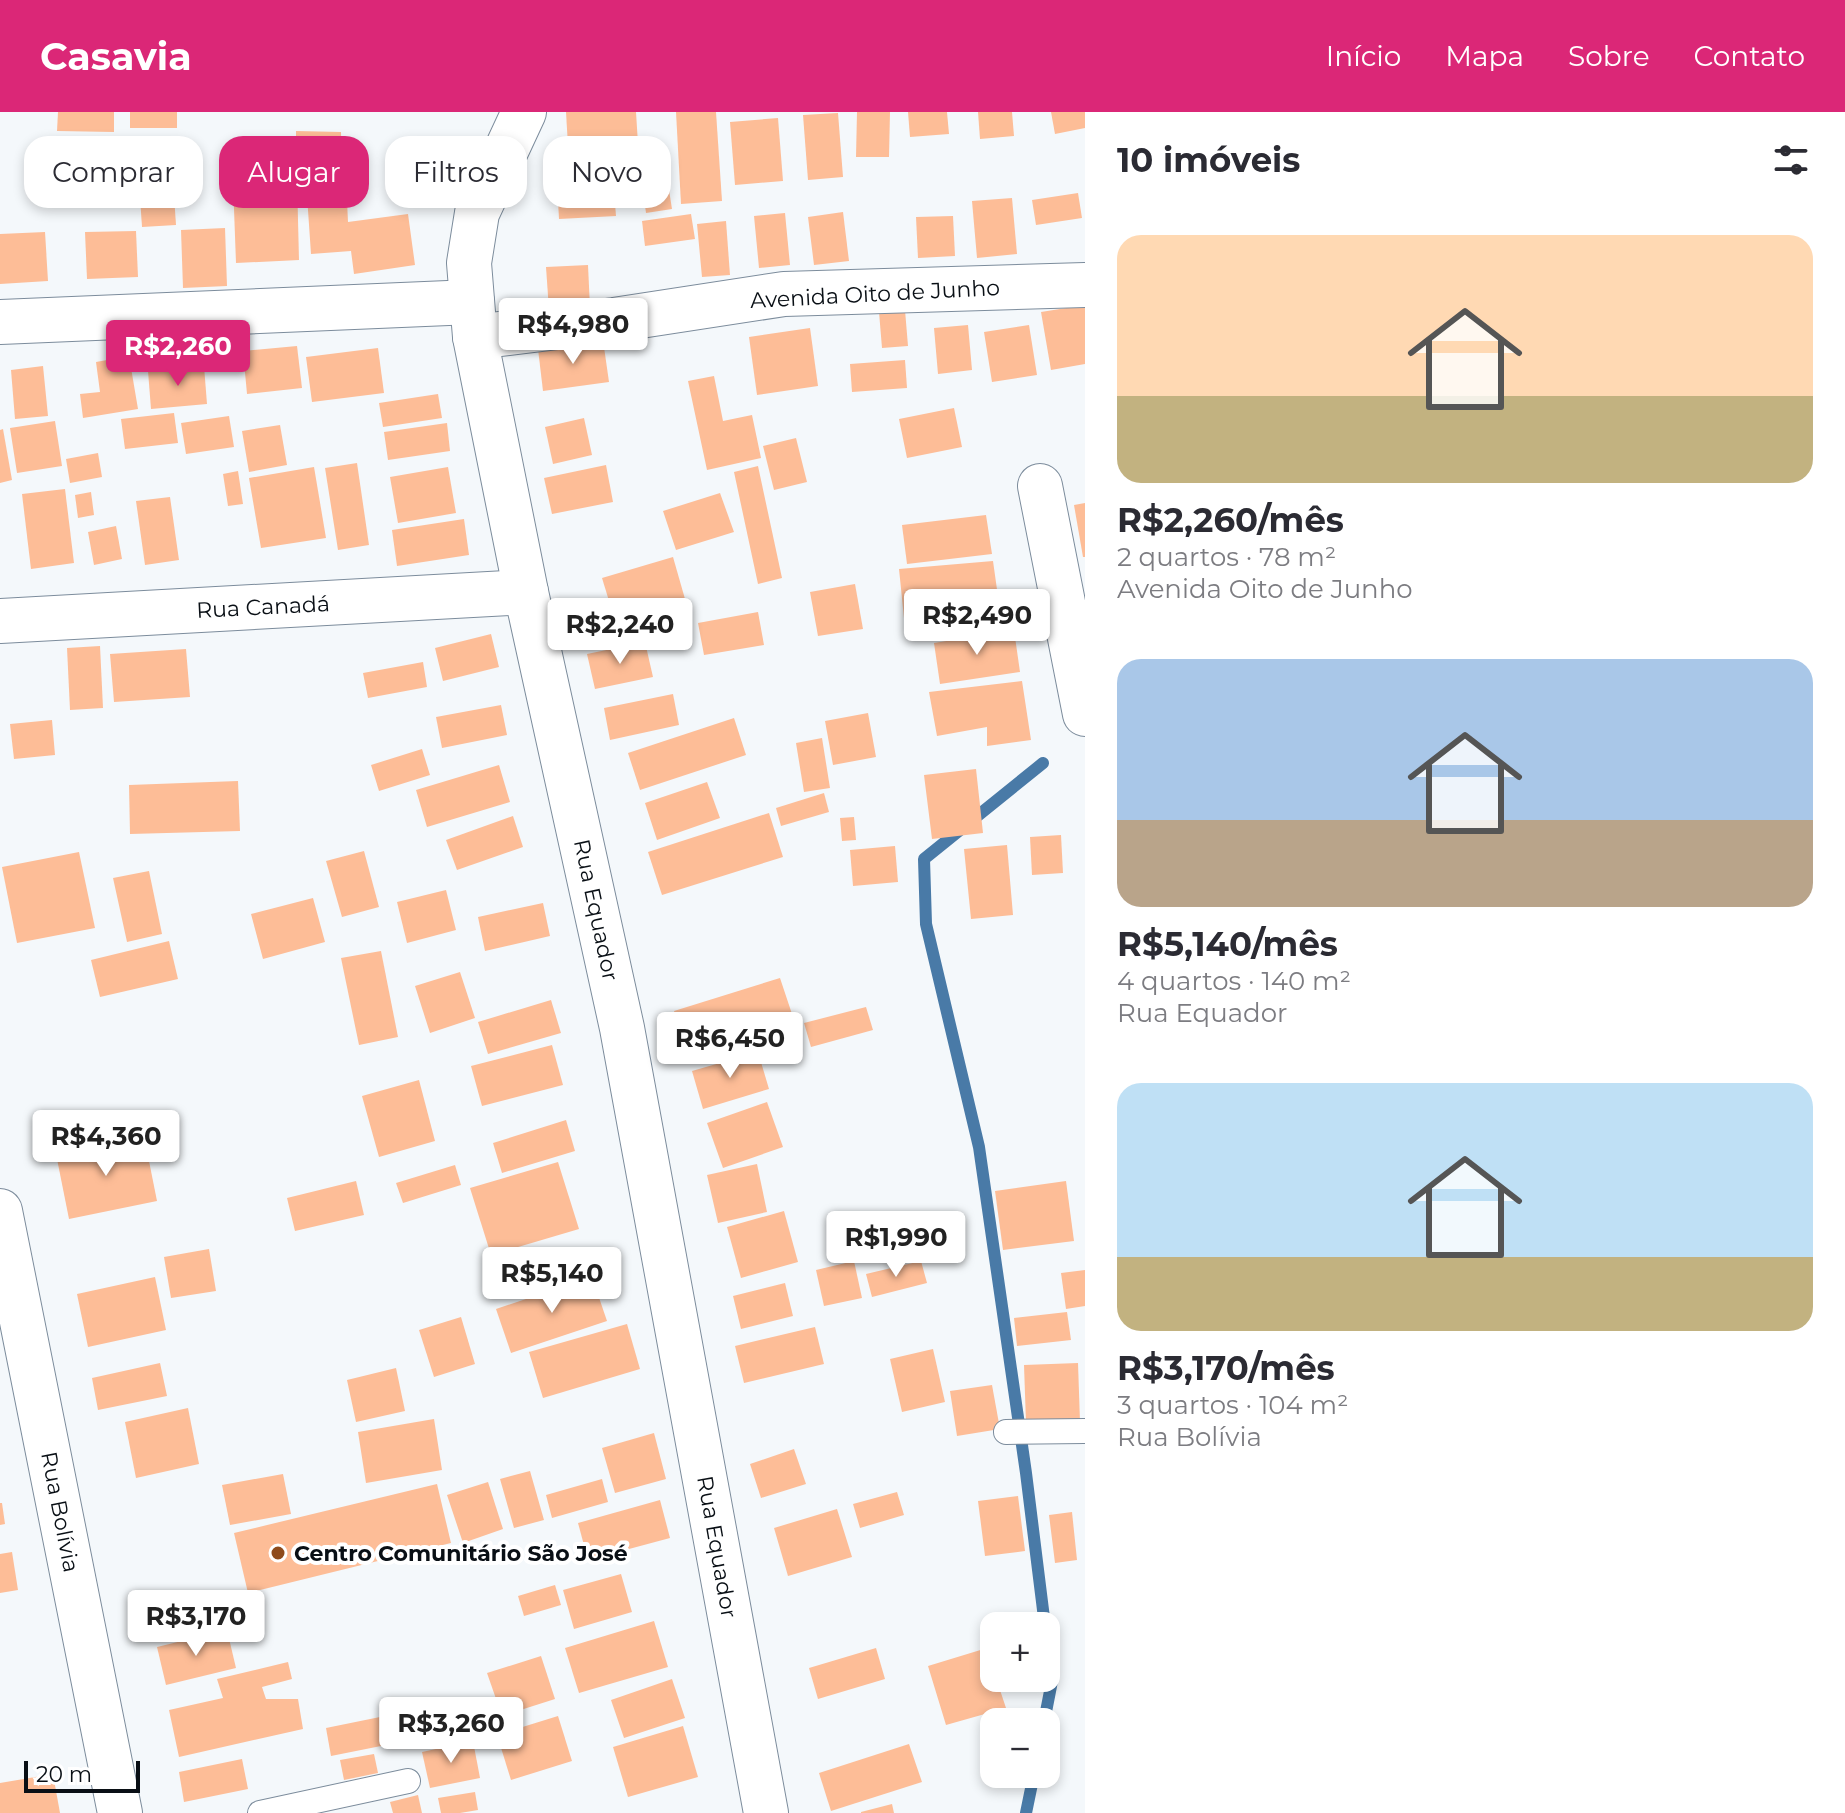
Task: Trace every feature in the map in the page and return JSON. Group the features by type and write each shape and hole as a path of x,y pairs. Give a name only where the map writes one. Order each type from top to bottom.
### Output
{"street":[{"name":"Rua Equador","path":"524,112 477,213 469,263 473,320 526,592 622,1028 766,1813"},
{"name":"Avenida Oito de Junho","path":"0,322 614,320 784,294 1085,285"},
{"path":"1040,486 1084,702"},
{"name":"Rua Canadá","path":"0,621 526,592"},
{"name":"Rua Bolívia","path":"0,1211 120,1813"}],"lane":[{"path":"1006,1432 1085,1431"},
{"path":"260,1813 408,1781"}],"building":[{"path":"58,112 114,112 114,132 57,131"},
{"path":"130,112 177,112 177,128 130,128"},
{"path":"566,112 636,112 638,136 567,136"},
{"path":"676,112 716,112 722,201 681,204"},
{"path":"857,112 890,112 889,157 856,157"},
{"path":"908,112 947,112 949,134 910,137"},
{"path":"978,112 1012,112 1014,136 980,139"},
{"path":"1051,112 1085,112 1085,128 1055,134"},
{"path":"838,113 843,177 808,180 803,115"},
{"path":"778,118 783,181 735,185 730,122"},
{"path":"296,131 341,132 341,136 296,136"},
{"path":"1078,193 1082,218 1036,225 1032,200"},
{"path":"1012,198 1017,254 977,258 972,201"},
{"path":"671,203 672,209 646,213 645,208 671,208"},
{"path":"141,208 175,208 176,225 142,227"},
{"path":"234,208 298,208 299,260 236,263"},
{"path":"308,208 347,208 348,222 408,214 415,265 354,274 351,251 311,254"},
{"path":"558,208 615,208 616,216 559,219"},
{"path":"843,212 849,261 814,265 808,217"},
{"path":"785,213 790,265 759,268 754,216"},
{"path":"691,214 695,239 645,246 642,221"},
{"path":"953,216 955,256 918,258 916,217"},
{"path":"726,221 730,275 702,277 697,224"},
{"path":"225,228 227,286 183,288 181,230"},
{"path":"136,231 138,277 87,279 85,232"},
{"path":"45,232 48,281 0,284 0,234"},
{"path":"588,265 590,308 549,310 546,267"},
{"path":"1085,305 1085,364 1051,370 1041,312"},
{"path":"905,310 908,346 882,348 879,312"},
{"path":"968,325 972,370 938,374 934,328"},
{"path":"1029,325 1037,375 992,382 984,332"},
{"path":"810,328 818,386 757,395 749,337"},
{"path":"603,340 609,382 543,391 538,349"},
{"path":"297,346 302,388 247,394 243,351"},
{"path":"378,348 384,393 312,402 306,357"},
{"path":"129,356 138,409 83,418 80,394 100,392 96,362"},
{"path":"905,360 907,388 852,392 850,364"},
{"path":"43,366 48,416 15,419 11,370"},
{"path":"204,366 207,404 151,409 148,371"},
{"path":"714,376 723,421 752,415 761,458 707,470 688,381"},
{"path":"438,394 442,418 383,427 379,403"},
{"path":"954,408 962,447 907,458 899,419"},
{"path":"174,413 178,443 125,449 121,419"},
{"path":"229,416 234,447 186,454 181,423"},
{"path":"584,418 592,455 553,464 545,427"},
{"path":"55,421 62,466 17,473 10,428"},
{"path":"447,423 450,451 388,460 384,432"},
{"path":"280,425 287,465 249,472 242,431"},
{"path":"3,429 12,480 0,483 0,430"},
{"path":"796,438 807,482 774,490 763,446"},
{"path":"98,453 102,477 70,483 66,459"},
{"path":"357,463 369,545 338,550 325,468"},
{"path":"606,465 613,502 552,514 544,478"},
{"path":"758,466 782,578 758,584 734,472"},
{"path":"314,467 326,538 261,548 249,478"},
{"path":"448,467 456,513 398,523 390,477"},
{"path":"238,471 243,504 228,506 223,474"},
{"path":"65,489 74,563 31,569 22,494"},
{"path":"91,492 94,515 78,518 75,495"},
{"path":"720,493 734,532 676,550 663,511"},
{"path":"170,497 179,560 145,565 136,501"},
{"path":"1085,503 1085,557 1083,557 1074,505"},
{"path":"986,515 992,554 907,564 902,525"},
{"path":"464,519 469,555 397,566 392,530"},
{"path":"116,526 122,559 94,565 88,532"},
{"path":"673,557 687,606 617,627 602,578"},
{"path":"993,561 1001,618 974,620 974,611 926,615 928,627 905,628 899,569"},
{"path":"855,584 863,629 818,636 810,592"},
{"path":"758,612 764,645 704,655 698,623"},
{"path":"1014,630 1020,672 940,684 934,643"},
{"path":"491,634 499,667 443,681 435,648"},
{"path":"645,642 653,677 595,689 587,654"},
{"path":"100,646 103,708 70,710 67,648"},
{"path":"186,649 190,697 114,702 110,654"},
{"path":"423,662 427,687 368,698 363,673"},
{"path":"1022,681 1031,740 987,746 987,727 937,736 929,692"},
{"path":"673,694 679,725 610,740 604,708"},
{"path":"501,705 507,735 442,748 436,717"},
{"path":"868,713 876,757 833,765 825,721"},
{"path":"734,718 746,755 640,790 628,753"},
{"path":"52,720 55,755 14,759 10,724"},
{"path":"822,738 830,788 804,792 796,743"},
{"path":"422,749 430,775 379,791 371,765"},
{"path":"499,765 510,802 427,827 416,790"},
{"path":"976,769 983,833 932,839 924,775"},
{"path":"238,781 240,831 130,834 129,785"},
{"path":"707,782 720,818 657,840 645,803"},
{"path":"824,793 829,812 781,826 776,808"},
{"path":"769,813 783,857 662,895 648,852"},
{"path":"513,816 523,847 457,870 446,840"},
{"path":"854,817 856,840 842,841 840,818"},
{"path":"1061,835 1063,873 1032,875 1030,837"},
{"path":"1007,845 1013,915 971,919 964,849"},
{"path":"895,846 898,882 853,886 850,850"},
{"path":"364,851 379,907 342,917 326,861"},
{"path":"79,852 95,928 17,943 2,867"},
{"path":"149,871 162,934 127,942 113,878"},
{"path":"446,890 456,930 407,943 397,902"},
{"path":"313,898 325,942 263,959 251,914"},
{"path":"543,903 550,936 485,951 478,917"},
{"path":"169,941 178,979 100,997 91,960"},
{"path":"381,951 398,1037 359,1045 341,958"},
{"path":"460,972 475,1018 430,1033 415,986"},
{"path":"780,978 795,1023 687,1055 674,1011"},
{"path":"551,1000 561,1033 488,1054 478,1022"},
{"path":"866,1007 873,1030 811,1047 804,1023"},
{"path":"552,1045 563,1085 482,1106 471,1066"},
{"path":"758,1052 769,1089 703,1109 692,1071"},
{"path":"419,1080 435,1141 379,1157 362,1096"},
{"path":"767,1102 783,1147 723,1168 707,1123"},
{"path":"566,1120 575,1151 502,1173 493,1143"},
{"path":"144,1136 157,1201 69,1219 56,1154"},
{"path":"558,1162 579,1229 491,1255 470,1188"},
{"path":"757,1164 767,1212 718,1223 707,1175"},
{"path":"455,1165 461,1185 403,1203 396,1183"},
{"path":"356,1181 364,1215 295,1231 287,1198"},
{"path":"1066,1181 1074,1241 1003,1250 995,1191"},
{"path":"784,1211 798,1262 741,1278 727,1227"},
{"path":"911,1227 922,1254 894,1264 884,1237"},
{"path":"209,1249 216,1291 171,1298 164,1257"},
{"path":"854,1261 862,1298 824,1306 816,1270"},
{"path":"921,1261 927,1283 872,1297 866,1274"},
{"path":"1085,1270 1085,1306 1066,1309 1061,1273"},
{"path":"155,1277 166,1330 88,1347 77,1294"},
{"path":"592,1277 607,1321 511,1353 496,1309"},
{"path":"785,1283 793,1316 741,1329 733,1296"},
{"path":"1067,1312 1071,1340 1017,1346 1014,1318"},
{"path":"461,1317 475,1364 434,1377 419,1330"},
{"path":"627,1324 640,1369 543,1398 529,1352"},
{"path":"815,1327 824,1364 744,1383 735,1346"},
{"path":"933,1349 945,1402 902,1412 890,1359"},
{"path":"160,1363 167,1396 98,1410 92,1378"},
{"path":"1078,1363 1080,1422 1026,1423 1024,1365"},
{"path":"396,1368 405,1411 356,1422 347,1380"},
{"path":"992,1385 1000,1429 957,1436 950,1391"},
{"path":"188,1408 199,1464 136,1478 125,1422"},
{"path":"434,1419 442,1470 366,1483 358,1432"},
{"path":"654,1433 666,1479 615,1493 602,1448"},
{"path":"794,1449 806,1484 761,1498 750,1464"},
{"path":"530,1471 544,1520 514,1528 500,1479"},
{"path":"283,1474 291,1514 230,1525 222,1485"},
{"path":"602,1479 608,1502 552,1518 546,1495"},
{"path":"488,1482 503,1529 463,1543 447,1495"},
{"path":"437,1484 451,1543 248,1593 234,1533"},
{"path":"897,1492 904,1515 860,1528 853,1504"},
{"path":"1018,1496 1025,1551 985,1556 978,1501"},
{"path":"660,1500 670,1538 588,1560 578,1523"},
{"path":"0,1503 5,1524 0,1525"},
{"path":"837,1509 852,1557 788,1576 774,1528"},
{"path":"1072,1512 1077,1560 1055,1563 1049,1515"},
{"path":"12,1552 18,1590 0,1593 0,1554"},
{"path":"621,1574 632,1612 574,1629 563,1590"},
{"path":"555,1585 561,1605 524,1616 518,1596"},
{"path":"654,1621 668,1667 579,1693 565,1648"},
{"path":"227,1630 236,1668 166,1685 157,1647"},
{"path":"876,1648 885,1679 818,1699 809,1668"},
{"path":"980,1650 980,1692 1001,1692 1006,1708 980,1708 980,1715 946,1725 928,1666"},
{"path":"541,1656 555,1699 502,1716 487,1673"},
{"path":"288,1662 292,1679 262,1687 266,1699 298,1699 303,1729 179,1757 169,1710 223,1698 217,1679"},
{"path":"672,1679 685,1718 624,1738 611,1700"},
{"path":"558,1716 572,1761 511,1780 497,1735"},
{"path":"380,1717 386,1745 331,1756 326,1728"},
{"path":"683,1726 698,1777 628,1797 613,1747"},
{"path":"473,1741 480,1778 430,1788 422,1752"},
{"path":"909,1744 922,1782 831,1811 819,1773"},
{"path":"374,1754 378,1773 344,1780 340,1760"},
{"path":"242,1759 248,1789 184,1802 179,1772"},
{"path":"53,1774 60,1813 0,1813 0,1783"},
{"path":"475,1792 478,1810 441,1813 438,1798"},
{"path":"418,1795 422,1813 393,1813 390,1802"},
{"path":"892,1804 894,1813 861,1813 861,1812"}],"waterway":[{"path":"1043,763 924,859 926,924 979,1147 1043,1612"},
{"path":"1047,1708 1050,1692"},
{"path":"1026,1813 1031,1788"}],"place":[{"name":"Centro Comunitário São José","path":"278,1553"}]}
